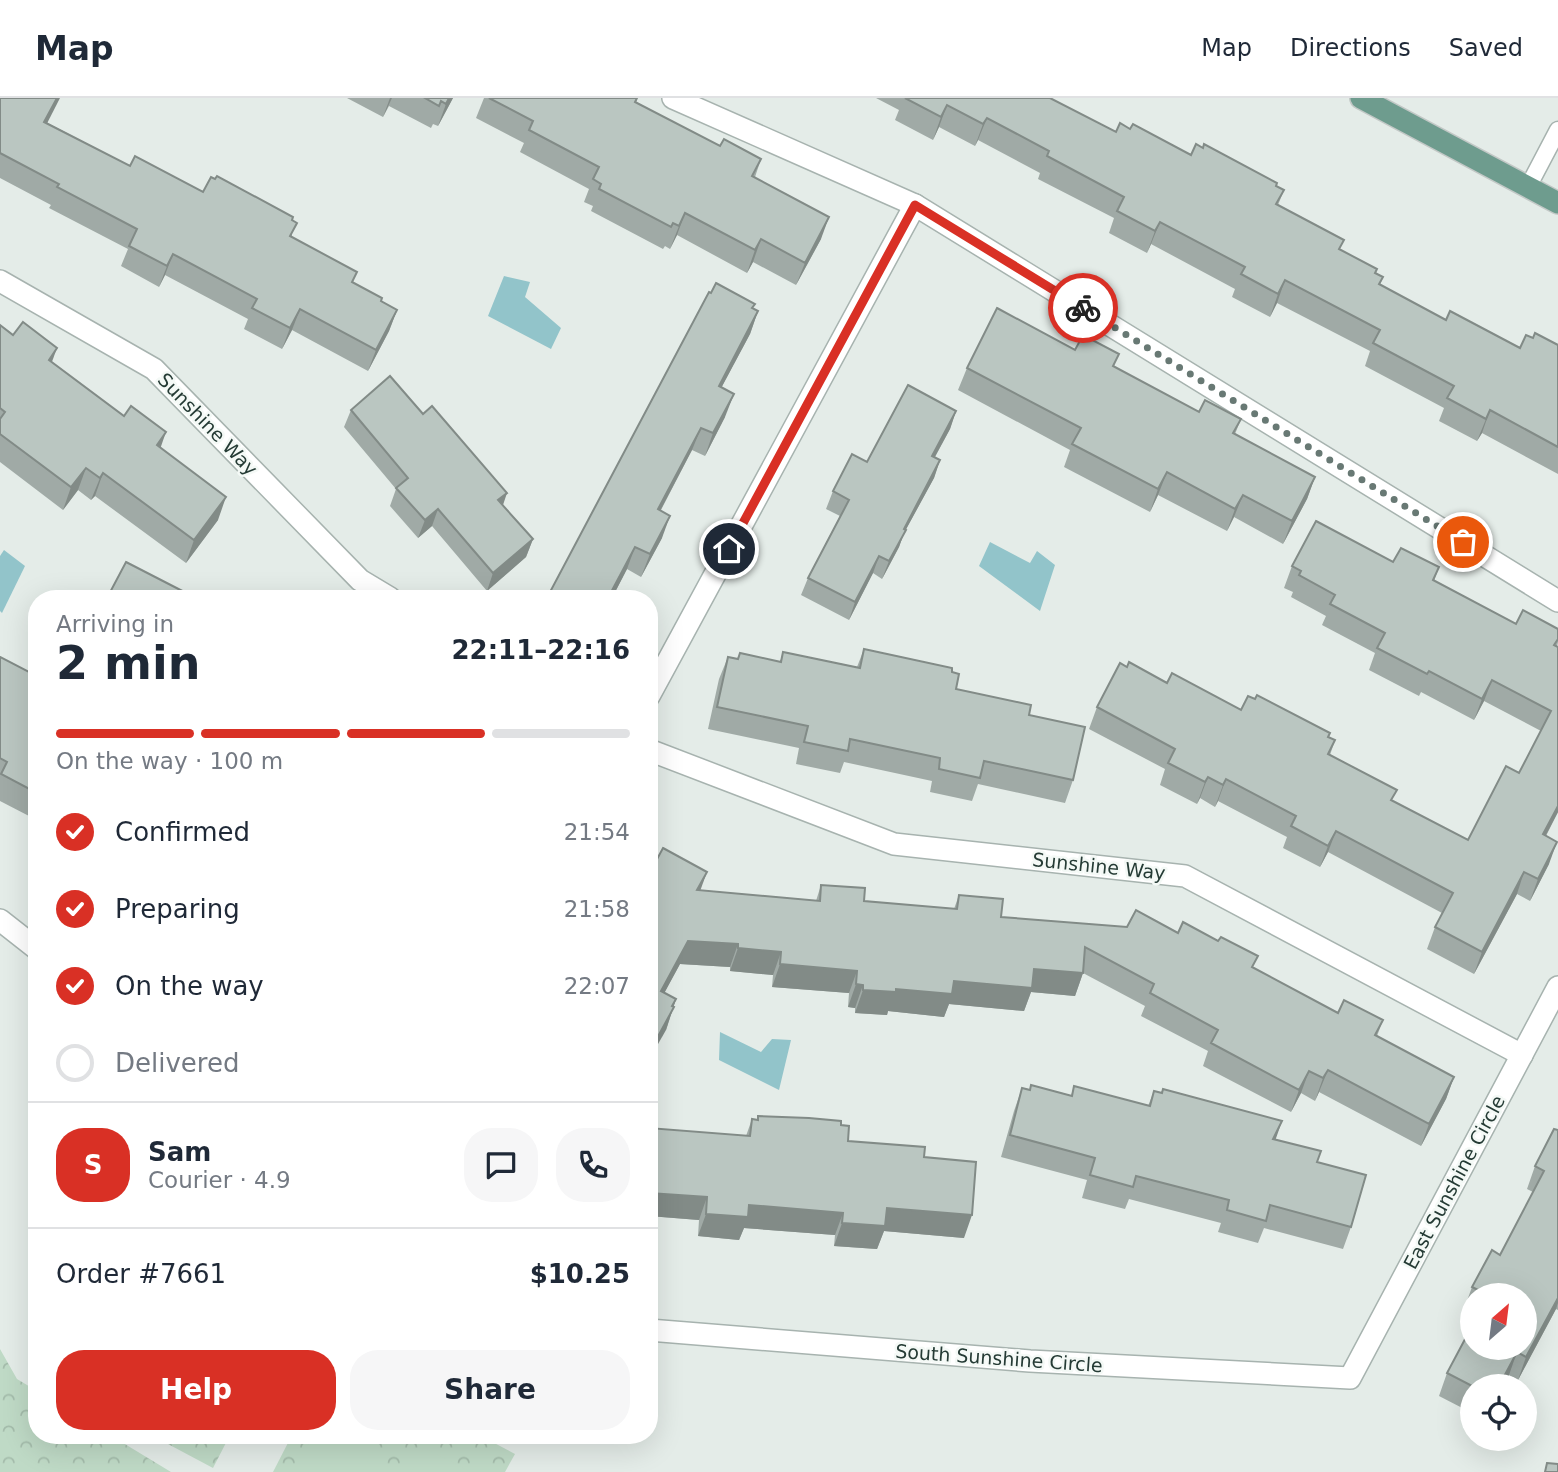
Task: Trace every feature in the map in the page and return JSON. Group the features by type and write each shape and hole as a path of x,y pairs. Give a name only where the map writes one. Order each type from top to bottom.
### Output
{"main road":[{"path":"1361,98 1558,203"}],"street":[{"path":"673,98 915,205 1558,601"},
{"path":"658,679 915,205"},
{"name":"Sunshine Way","path":"0,281 154,369 360,580 377,590"},
{"name":"Sunshine Way","path":"658,753 894,844 1185,876 1522,1055"},
{"path":"0,920 28,942"},
{"name":"East Sunshine Circle","path":"1350,1378 1558,987"},
{"name":"South Sunshine Circle","path":"658,1331 1030,1361 1350,1378"}],"lane":[{"path":"1528,187 1558,130"}],"green space":[{"path":"0,1349 17,1379 28,1386 28,1444 125,1444 171,1472 0,1472"},
{"path":"168,1444 225,1444 213,1468"},
{"path":"287,1444 496,1444 515,1454 505,1472 273,1472"},
{"path":"308,1444 377,1444 362,1472 293,1472"},
{"path":"424,1447 470,1472 411,1472"}],"water":[{"path":"504,276 530,282 525,297 561,328 551,349 488,316"},
{"path":"990,542 1030,563 1037,551 1055,565 1040,611 979,566"},
{"path":"4,550 25,566 2,613 0,556"},
{"path":"720,1032 761,1052 772,1039 791,1040 779,1090 719,1060"}],"building":[{"path":"0,98 57,98 44,122 130,166 135,156 203,192 211,177 215,179 217,176 293,217 292,220 297,223 290,236 357,272 352,282 382,298 381,301 397,310 376,350 300,309 290,328 252,308 257,299 173,254 167,266 129,246 137,229 0,153"},
{"path":"425,98 449,98 446,104 441,101 439,106"},
{"path":"489,98 637,98 635,102 720,146 724,139 761,159 752,176 829,217 805,263 761,239 755,250 685,213 679,226 673,223 671,227 599,189 601,184 593,179 599,167 529,130 533,121"},
{"path":"905,98 1050,98 1116,132 1120,123 1130,129 1133,124 1191,155 1196,144 1203,148 1204,144 1277,183 1276,186 1284,190 1276,204 1344,240 1339,249 1377,269 1375,273 1383,277 1379,284 1446,320 1450,311 1520,348 1526,335 1533,338 1535,333 1558,345 1558,447 1490,410 1486,419 1447,398 1454,386 1373,343 1380,330 1285,280 1278,294 1241,274 1245,267 1160,222 1155,231 1117,211 1124,197 1047,156 1049,151 987,118 983,124 947,105 941,117"},
{"path":"716,283 755,304 752,308 758,311 719,386 734,394 713,433 701,428 658,509 670,516 650,554 635,547 612,590 551,590 709,292 711,293"},
{"path":"997,308 1075,350 1083,335 1119,354 1113,366 1199,412 1205,400 1241,419 1233,433 1315,477 1292,521 1243,495 1235,509 1167,472 1158,489 1072,444 1081,428 967,368"},
{"path":"23,322 57,348 49,360 124,416 131,406 166,432 157,445 226,497 194,540 103,473 100,478 86,468 71,487 0,434 0,419 5,412 0,408 0,325 13,335"},
{"path":"390,376 423,414 432,406 507,493 498,500 533,539 493,573 438,509 425,520 396,488 408,478 351,410"},
{"path":"908,385 956,411 932,456 940,460 904,529 906,530 889,561 879,556 855,602 808,578 849,500 833,491 852,454 867,462"},
{"path":"1316,521 1393,562 1401,548 1439,567 1433,580 1516,624 1523,610 1558,629 1558,639 1554,645 1558,647 1558,806 1543,834 1557,842 1538,879 1524,872 1482,952 1435,927 1453,893 1336,831 1328,846 1291,826 1296,816 1226,779 1223,785 1208,777 1205,782 1168,763 1175,749 1097,707 1120,663 1127,667 1129,662 1167,683 1172,673 1241,710 1248,696 1255,699 1257,695 1330,733 1328,737 1335,740 1328,754 1397,790 1391,800 1468,840 1506,766 1519,773 1551,711 1492,680 1482,699 1377,648 1385,633 1330,604 1335,595 1299,575 1301,571 1292,566"},
{"path":"126,562 180,590 111,590"},
{"path":"864,649 952,668 952,672 959,674 956,689 1031,705 1029,715 1085,727 1073,780 984,761 980,778 939,769 940,758 850,739 848,751 804,742 808,726 717,707 728,657 738,659 740,653 781,662 783,652 860,668"},
{"path":"0,657 28,671 28,788 1,774 7,762 0,758"},
{"path":"663,848 707,872 697,890 820,901 821,885 865,888 864,901 957,909 959,895 1003,899 1001,917 1127,927 1136,910 1178,933 1183,922 1218,941 1221,937 1258,956 1252,967 1338,1013 1344,1000 1383,1020 1375,1035 1454,1077 1429,1124 1328,1070 1323,1078 1309,1071 1299,1090 1211,1043 1218,1030 1150,993 1154,984 1085,947 1083,973 1034,969 1032,988 954,981 952,994 896,989 896,992 863,990 863,985 856,984 857,971 780,964 781,952 738,948 738,944 688,941 661,991 676,999 658,1036 658,857"},
{"path":"1031,1085 1072,1096 1074,1086 1150,1106 1154,1091 1162,1093 1163,1089 1282,1121 1273,1139 1321,1151 1317,1162 1366,1175 1351,1227 1270,1205 1266,1221 1227,1210 1229,1200 1136,1176 1133,1187 1090,1175 1095,1158 1010,1135 1022,1088 1030,1090"},
{"path":"758,1116 841,1121 841,1125 849,1126 848,1141 925,1147 924,1157 976,1162 972,1215 887,1208 885,1226 842,1223 843,1213 749,1205 748,1217 706,1214 707,1197 658,1194 658,1129 750,1136 752,1119 758,1120"},
{"path":"1554,1129 1558,1130 1558,1298 1537,1337 1537,1283 1474,1283 1492,1250 1500,1255 1544,1171 1535,1166"},
{"path":"1460,1349 1460,1360 1513,1360 1505,1374 1460,1374 1460,1380 1447,1373"},
{"path":"1547,1463 1558,1464 1558,1472 1545,1472"}],"way so far":[{"path":"1083,308 1463,542"}],"route":[{"path":"729,549 915,205 1083,308"}]}
